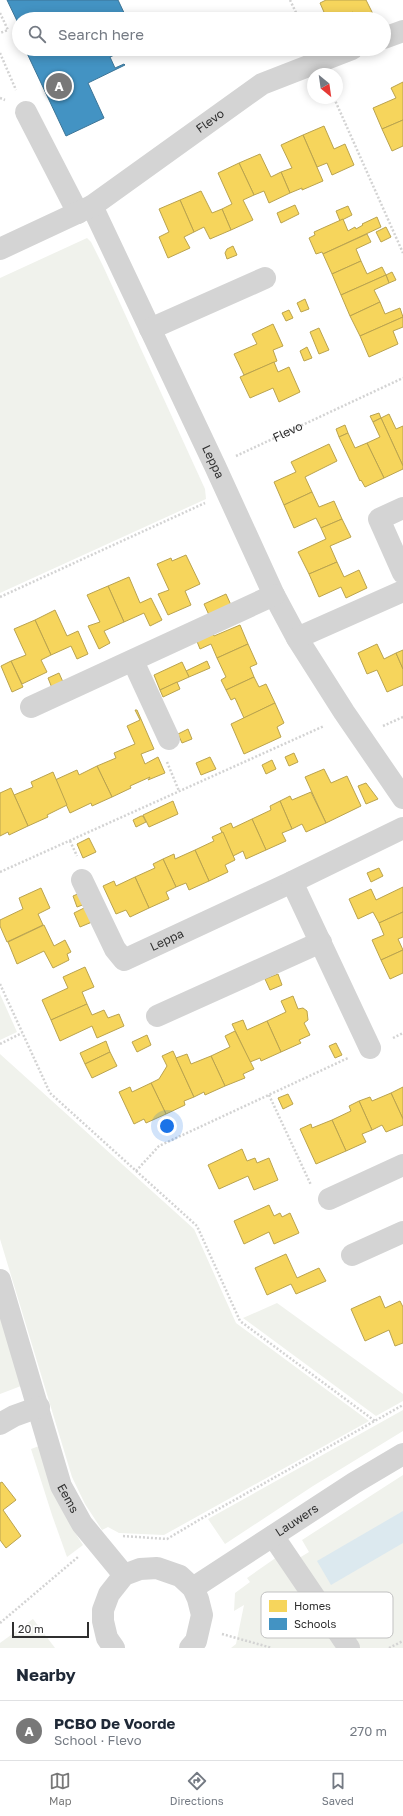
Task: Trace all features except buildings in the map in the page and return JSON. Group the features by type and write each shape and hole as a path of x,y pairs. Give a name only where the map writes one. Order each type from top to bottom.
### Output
{"street":[{"path":"391,35 403,31"},
{"name":"Flevo","path":"0,249 85,209 262,84 334,56"},
{"path":"26,112 85,209"},
{"name":"Leppa","path":"85,209 150,329 274,595 297,638 344,712 403,798"},
{"path":"150,329 265,278"},
{"path":"403,508 379,519 403,573"},
{"path":"297,638 403,591"},
{"path":"31,707 274,595"},
{"path":"133,660 169,739"},
{"name":"Leppa","path":"82,880 114,949 124,960 292,882 403,828"},
{"path":"292,882 370,1048"},
{"path":"157,1016 321,942"},
{"path":"329,1199 403,1165"},
{"path":"352,1255 403,1232"},
{"name":"Eems","path":"0,1280 62,1486 76,1516 95,1542 124,1575"},
{"path":"0,1424 14,1416 39,1407"},
{"name":"Lauwers","path":"193,1588 354,1483 403,1454"},
{"path":"273,1536 311,1592"},
{"path":"112,1648 107,1638 104,1626 103,1610 109,1594 124,1575 140,1569 157,1568 180,1576 193,1588 198,1599 202,1615 196,1641 190,1648"},
{"path":"342,1638 349,1648"}],"path":[{"path":"290,0 296,12"},
{"path":"0,13 8,30 0,33"},
{"path":"0,53 26,112"},
{"path":"337,104 403,252"},
{"name":"Flevo","path":"215,466 403,378"},
{"path":"0,597 228,494"},
{"path":"0,872 328,725 344,712"},
{"path":"0,984 50,1093 197,1226 240,1321 375,1421"},
{"path":"0,1044 22,1033"},
{"path":"136,1171 159,1146 403,1034"},
{"path":"269,1095 313,1190 329,1199"},
{"path":"0,1623 95,1542 116,1536 167,1539 403,1406"},
{"path":"199,1628 272,1648"},
{"path":"389,1648 403,1641"}],"shaded area":[{"path":"87,238 91,242 103,266 205,489 206,499 0,593 0,278"},
{"path":"0,994 17,1032 0,1040"},
{"path":"0,1054 194,1229 236,1323 369,1421 164,1535 119,1533 108,1527 102,1530 85,1504 72,1477 0,1239"},
{"path":"277,1303 403,1394 403,1401 376,1416 243,1318"},
{"path":"0,1316 21,1386 0,1394"},
{"path":"403,1410 403,1431 313,1486 225,1544 208,1519"},
{"path":"39,1446 57,1497 75,1533 83,1545 67,1557 31,1449"},
{"path":"403,1475 403,1648 231,1648 236,1644 244,1605 234,1611 235,1593 250,1582 247,1578 277,1557 286,1566 309,1552 302,1540"},
{"path":"403,1511 403,1543 331,1585 317,1561"},
{"path":"33,1619 55,1648 0,1648 0,1643"}],"place":[{"name":"PCBO De Voorde","path":"59,86"}]}
